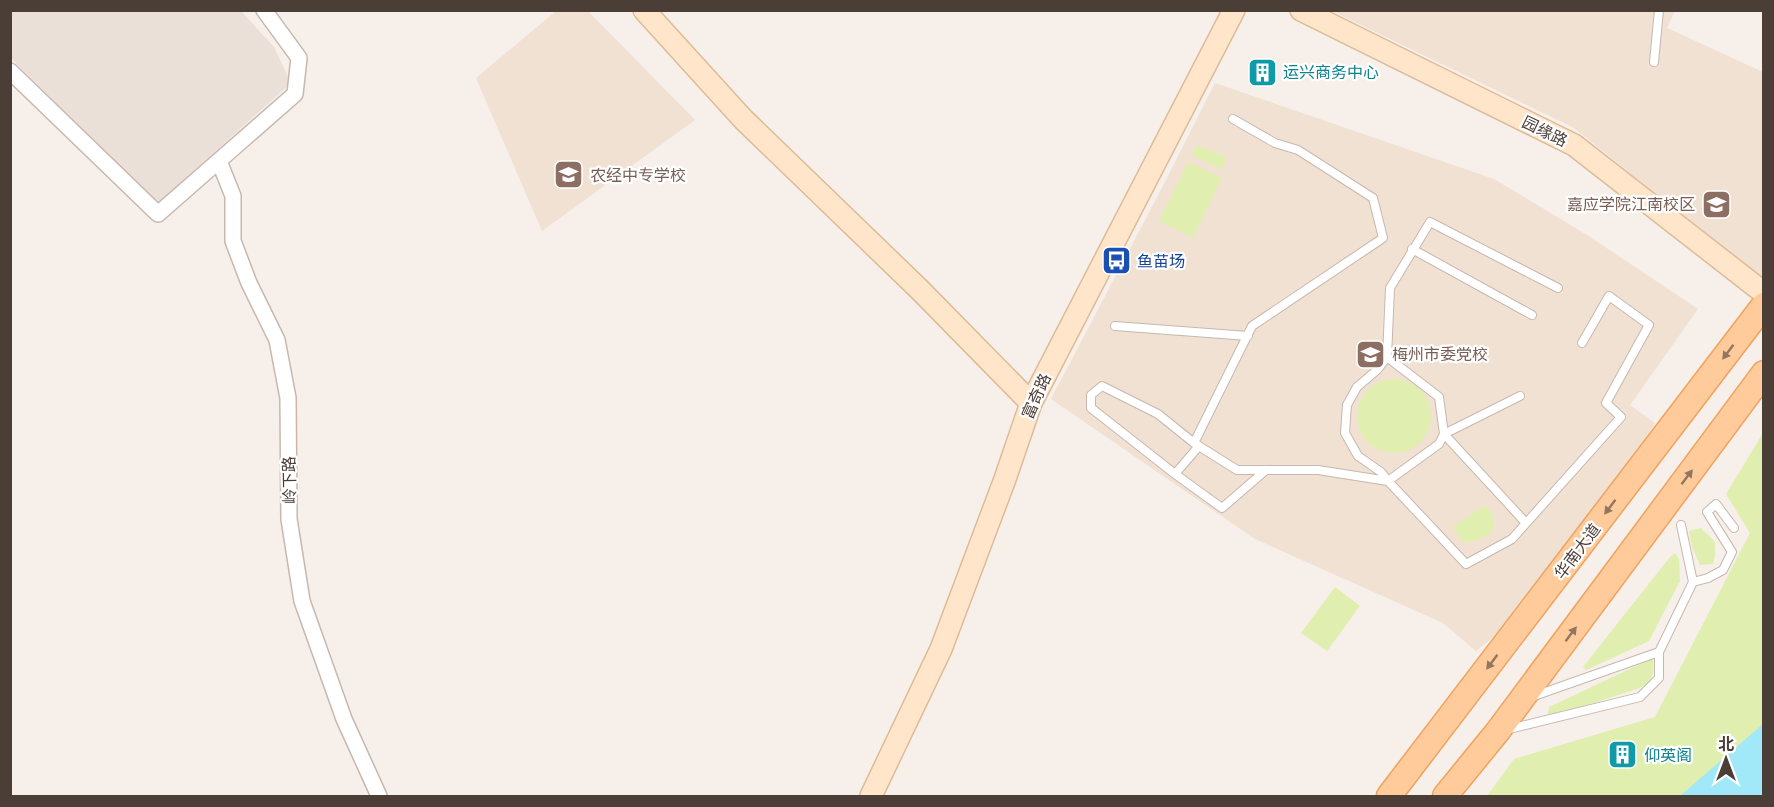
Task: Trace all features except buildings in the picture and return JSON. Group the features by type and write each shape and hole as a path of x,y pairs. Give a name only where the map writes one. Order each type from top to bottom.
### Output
{"main road":[{"name":"华南大道","path":"1389,796 1764,305"},
{"path":"1445,796 1498,731 1764,372"}],"street":[{"path":"10,72 158,214 295,94 298,58 264,10"},
{"path":"644,10 743,119 920,290 1030,403"},
{"name":"富奇路","path":"871,796 941,649 1005,479 1030,403 1234,10"},
{"name":"园缘路","path":"1301,10 1574,145 1764,293"},
{"name":"岭下路","path":"219,161 233,196 233,241 249,283 277,340 288,398 289,519 302,601 344,719 379,796"}],"lane":[{"path":"1654,62 1659,10"},
{"path":"1175,474 1196,444 1252,326 1383,238 1373,198 1298,150 1275,143 1233,119"},
{"path":"1558,288 1430,222 1390,288 1387,357 1377,370 1356,387 1347,405 1345,433 1358,456 1382,472 1466,564 1512,539 1621,417 1606,402 1649,325 1608,296 1582,343"},
{"path":"1412,249 1532,315"},
{"path":"1115,326 1248,336"},
{"path":"1266,470 1222,508 1091,408 1091,395 1102,386 1158,414 1196,444 1237,470 1266,470 1318,470 1388,481 1439,444 1444,434 1439,397 1387,357"},
{"path":"1444,434 1520,396"},
{"path":"1444,434 1526,522"},
{"path":"1692,582 1708,578 1723,570 1732,552 1707,512 1716,504 1734,528"},
{"path":"1498,731 1640,697 1659,678 1659,652 1692,582 1681,525"},
{"path":"1521,700 1659,652"}],"shaded area":[{"path":"10,11 241,11 274,47 291,83 157,204 11,58"},
{"name":"农经中专学校","path":"556,11 588,11 695,120 542,231 476,78"},
{"name":"嘉应学院江南校区","path":"1332,11 1675,11 1667,28 1763,72 1763,279 1574,128"},
{"name":"梅州市委党校","path":"1215,83 1494,179 1587,235 1698,309 1630,405 1655,423 1550,591 1476,651 1443,623 1255,539 1051,399"}],"green space":[{"path":"1196,145 1227,157 1222,169 1192,156"},
{"path":"1188,162 1222,178 1193,238 1159,221"},
{"path":"1394,379 1408,382 1420,390 1428,402 1431,416 1428,430 1420,442 1408,450 1394,453 1380,450 1368,442 1360,430 1357,416 1360,402 1368,390 1380,382"},
{"path":"1763,433 1763,796 1487,796 1514,759 1655,717 1750,533 1726,494"},
{"path":"1485,505 1494,520 1491,532 1480,539 1463,542 1452,527"},
{"path":"1701,528 1715,542 1713,564 1700,565 1692,547 1689,531"},
{"path":"1675,553 1679,559 1680,581 1649,641 1586,670 1583,667"},
{"path":"1335,587 1360,606 1327,651 1301,633"},
{"path":"1653,658 1652,676 1640,688 1553,716 1548,714 1549,707"}],"water":[{"path":"1763,724 1763,796 1680,796"}],"place":[{"name":"运兴商务中心","path":"1262,72"},
{"name":"农经中专学校","path":"569,175"},
{"name":"嘉应学院江南校区","path":"1716,204"},
{"name":"鱼苗场","path":"1116,261"},
{"name":"梅州市委党校","path":"1371,354"},
{"name":"仰英阁","path":"1623,755"}]}
